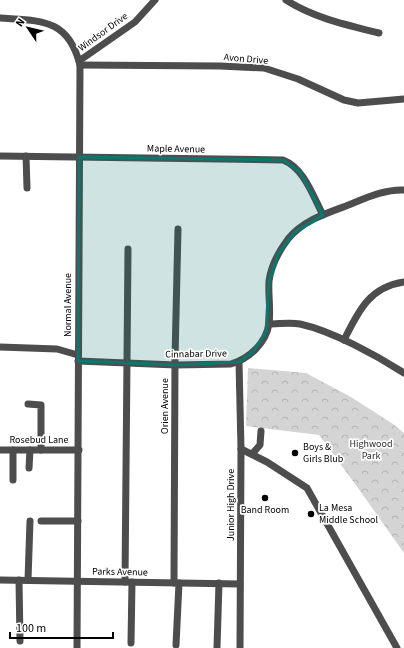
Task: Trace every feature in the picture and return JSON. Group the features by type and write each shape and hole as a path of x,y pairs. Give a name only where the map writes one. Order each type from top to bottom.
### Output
{"street":[{"name":"Windsor Drive","path":"79,63 135,22 155,0"},
{"path":"286,0 324,19 379,33"},
{"name":"Normal Avenue","path":"0,18 38,21 52,25 65,34 76,50 79,63 79,450 77,648"},
{"name":"Avon Drive","path":"79,63 264,68 298,79 344,100 358,103 404,100"},
{"name":"Maple Avenue","path":"0,156 284,160 292,164 300,172 323,214"},
{"path":"26,156 27,188"},
{"name":"Cinnabar Drive","path":"0,346 57,349 78,358 127,363 176,365 231,364 240,362 248,357 258,346 269,324 269,281 278,254 288,239 310,221 323,214 387,191 404,190"},
{"name":"Orien Avenue","path":"176,645 176,365 178,230"},
{"path":"128,249 128,582 131,643"},
{"path":"344,340 357,314 370,298 388,286 404,282"},
{"path":"269,324 298,324 316,328 344,340 404,373"},
{"name":"Junior High Drive","path":"240,362 240,648"},
{"path":"28,404 41,405 41,450"},
{"path":"252,454 260,445 261,431"},
{"path":"241,449 267,462 307,488 396,648"},
{"name":"Rosebud Lane","path":"0,450 79,450"},
{"path":"13,450 13,480"},
{"path":"29,468 30,450"},
{"path":"41,521 78,521"},
{"path":"28,580 30,522"},
{"name":"Parks Avenue","path":"0,580 78,580 240,584"},
{"path":"19,580 20,641"},
{"path":"217,648 219,584"}],"highlighted area":[{"path":"79,157 283,160 300,172 323,215 295,232 278,254 269,281 266,332 253,352 239,362 176,365 78,361"}],"green space":[{"name":"Highwood Park","path":"248,368 306,373 351,397 393,424 404,433 404,553 319,435 246,426"}],"place":[{"name":"Boys & Girls Blub","path":"295,453"},
{"name":"Band Room","path":"265,498"},
{"name":"La Mesa Middle School","path":"311,514"}]}
